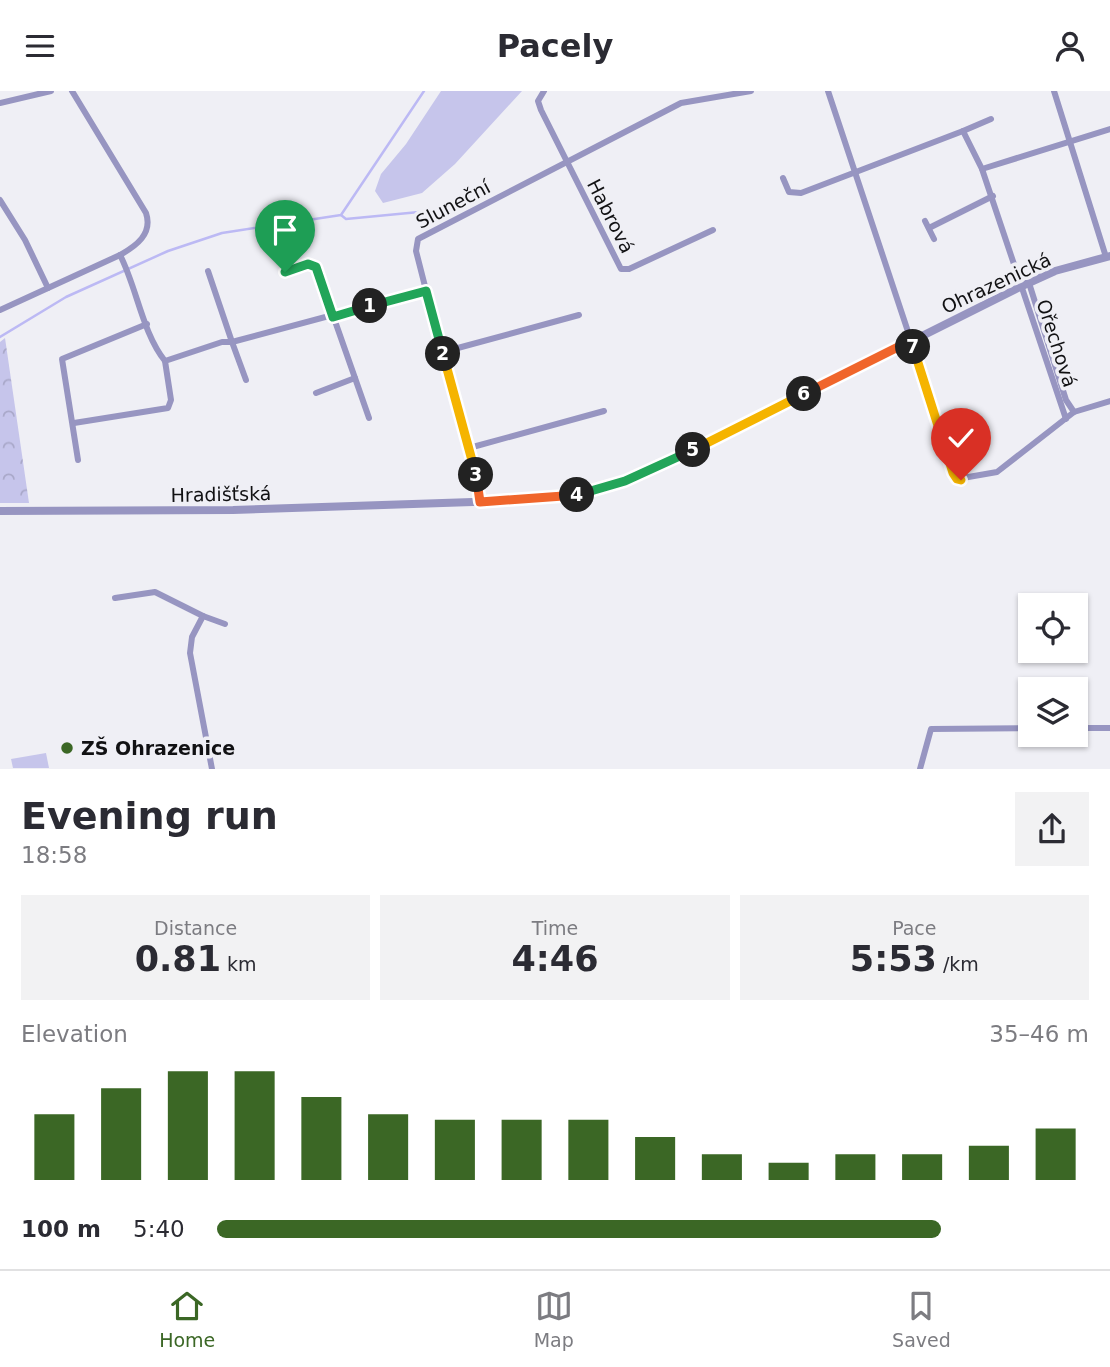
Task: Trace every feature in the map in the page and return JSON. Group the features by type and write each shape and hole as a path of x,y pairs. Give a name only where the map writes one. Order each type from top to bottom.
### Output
{"street":[{"path":"0,103 51,91"},
{"path":"0,310 120,255 138,243 147,227 146,213 72,91"},
{"path":"544,91 539,105 566,163"},
{"name":"Sluneční","path":"480,502 469,448 416,251 418,239 685,102 751,91"},
{"path":"828,91 957,479 997,472 1073,412 1110,401"},
{"path":"1055,91 1108,256"},
{"path":"783,178 789,192 796,194 991,120"},
{"path":"982,169 1110,129"},
{"name":"Ořechová","path":"963,131 993,196 1066,400 1073,412"},
{"name":"Habrová","path":"566,163 621,269 629,269 713,230"},
{"path":"929,228 993,196"},
{"path":"0,200 25,240 48,288"},
{"path":"925,221 934,239"},
{"path":"74,423 168,408 171,400 165,361 147,324 133,280 120,255"},
{"name":"Ohrazenická","path":"480,502 577,495 617,484 674,460 1025,284 1108,256"},
{"path":"285,272 308,264 316,267 369,418"},
{"path":"208,271 246,380"},
{"name":"Ořechová","path":"1025,284 1066,419"},
{"path":"165,361 222,342 232,342 333,317 426,291"},
{"path":"443,352 579,315"},
{"path":"78,460 62,359 147,324"},
{"path":"316,393 355,378"},
{"path":"469,448 604,411"},
{"name":"Hradišťská","path":"0,510 233,510 480,502"},
{"path":"115,599 155,592 225,624"},
{"path":"203,616 192,637 190,653 212,768"},
{"path":"1088,728 1110,727"},
{"path":"920,768 931,729 1018,728"}],"green space":[{"path":"441,91 522,91 455,164 422,193 383,203 375,191 381,174 406,144"},
{"path":"5,338 29,503 0,503 0,342"},
{"path":"46,753 49,768 13,768 11,759"}],"waterway":[{"path":"0,337 66,297 168,251 222,233 341,215 424,91"},
{"path":"341,215 346,219 419,212"}],"place":[{"name":"ZŠ Ohrazenice","path":"67,748"}],"route":[{"path":"285,272 308,264 314,265 333,317 426,291 479,486 480,502 561,498 625,481 674,460 910,341 953,473 961,480"}]}
